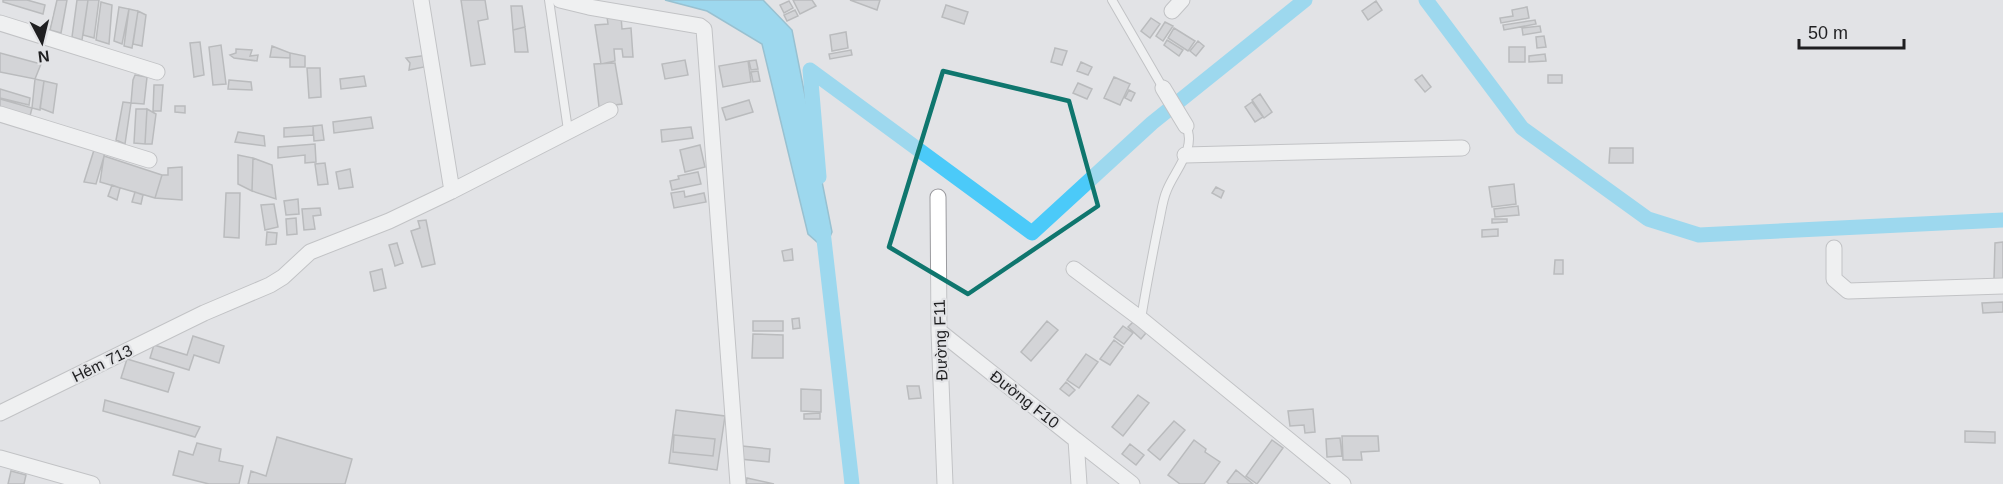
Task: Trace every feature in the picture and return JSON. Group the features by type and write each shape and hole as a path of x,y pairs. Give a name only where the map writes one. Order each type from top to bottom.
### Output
{"street":[{"path":"421,0 452,191"},
{"path":"560,0 700,26 704,29 738,484"},
{"path":"0,23 157,72"},
{"path":"1163,88 1186,126"},
{"name":"Hẻm 713","path":"0,412 204,313 270,285 283,277 310,252 389,221 610,110"},
{"path":"0,114 149,160"},
{"path":"1185,155 1462,148"},
{"name":"Đường F11","path":"938,197 939,331 945,484"},
{"path":"1834,248 1834,279 1848,291 2003,286"},
{"path":"1074,269 1141,319 1343,484"},
{"name":"Đường F10","path":"939,331 1076,440 1079,484"},
{"path":"1076,440 1132,484"},
{"path":"0,458 92,484"}],"lane":[{"path":"549,0 568,130"},
{"path":"1112,0 1163,88"},
{"path":"1141,319 1166,191 1190,141 1186,126"}],"highlighted area":[{"path":"943,71 1069,101 1098,206 968,294 889,247"}],"water":[{"path":"665,0 763,0 792,30 832,232 825,249 808,234 762,44 707,11"}],"building":[{"path":"3,0 27,0 45,5 43,14 3,2"},
{"path":"57,0 67,0 61,33 50,30"},
{"path":"77,0 88,0 82,40 72,37"},
{"path":"88,0 99,0 94,38 83,35"},
{"path":"461,0 485,0 488,19 478,21 485,64 471,66"},
{"path":"793,0 812,0 816,6 800,14"},
{"path":"850,0 880,0 877,10"},
{"path":"789,1 793,8 784,13 780,5"},
{"path":"1376,1 1382,10 1368,20 1362,11"},
{"path":"101,2 112,5 109,44 96,40"},
{"path":"946,5 968,12 964,24 942,17"},
{"path":"511,6 522,6 525,27 513,30"},
{"path":"119,7 129,9 122,44 114,41"},
{"path":"1527,7 1529,18 1501,23 1500,18 1513,16 1512,10"},
{"path":"129,9 138,11 132,48 124,46"},
{"path":"795,10 798,16 787,21 784,15"},
{"path":"138,11 146,15 142,46 133,44"},
{"path":"621,16 622,29 631,28 633,57 623,57 622,49 614,49 615,61 601,64 595,25 608,24 607,17"},
{"path":"1151,18 1160,24 1150,38 1141,31"},
{"path":"1535,20 1536,24 1504,30 1503,25"},
{"path":"1165,22 1173,26 1163,41 1156,36"},
{"path":"1540,26 1541,32 1523,35 1522,28"},
{"path":"525,27 528,52 515,52 513,30"},
{"path":"1174,28 1195,41 1188,51 1168,38"},
{"path":"846,32 848,48 832,51 830,35"},
{"path":"1544,36 1546,47 1537,48 1536,37"},
{"path":"1167,40 1183,50 1179,56 1164,45"},
{"path":"1198,41 1204,46 1196,56 1190,51"},
{"path":"200,42 204,75 194,77 190,43"},
{"path":"221,45 226,84 213,85 209,47"},
{"path":"272,46 290,53 290,58 270,57"},
{"path":"1509,47 1525,47 1525,62 1509,62"},
{"path":"1055,48 1067,51 1062,65 1051,62"},
{"path":"236,49 252,50 250,56 258,55 257,61 234,58 230,55 236,53"},
{"path":"851,50 852,55 830,59 829,54"},
{"path":"0,53 41,64 35,79 0,72"},
{"path":"290,53 305,56 305,67 290,67"},
{"path":"1545,54 1546,61 1529,62 1529,56"},
{"path":"428,55 429,66 409,70 410,63 406,58"},
{"path":"685,60 688,75 665,79 662,64"},
{"path":"756,60 758,69 751,70 749,61"},
{"path":"748,61 751,82 723,87 719,66"},
{"path":"1081,62 1092,67 1088,75 1077,71"},
{"path":"615,63 622,104 599,107 594,64"},
{"path":"307,68 320,68 321,97 309,98"},
{"path":"758,71 760,81 753,82 751,72"},
{"path":"135,75 147,77 144,104 131,103"},
{"path":"1422,75 1431,87 1425,92 1415,80"},
{"path":"1548,75 1562,75 1562,83 1548,83"},
{"path":"364,76 366,86 341,89 340,79"},
{"path":"1114,77 1130,84 1120,105 1104,98"},
{"path":"35,79 44,81 40,110 32,108"},
{"path":"229,80 251,82 252,90 228,89"},
{"path":"44,81 57,84 53,113 40,108"},
{"path":"1078,83 1092,89 1087,99 1073,93"},
{"path":"154,85 163,85 161,111 153,111"},
{"path":"0,89 30,98 29,105 0,98"},
{"path":"1129,90 1135,93 1131,101 1125,98"},
{"path":"1260,94 1272,112 1264,118 1252,100"},
{"path":"0,99 32,108 30,116 0,108"},
{"path":"749,100 753,112 726,120 722,108"},
{"path":"123,102 131,103 125,144 116,140"},
{"path":"1252,102 1263,117 1255,122 1245,107"},
{"path":"175,106 185,106 185,113 175,112"},
{"path":"136,109 147,109 145,144 134,143"},
{"path":"147,109 156,114 152,144 145,144"},
{"path":"371,117 373,128 334,133 333,122"},
{"path":"322,125 324,140 314,141 313,126"},
{"path":"313,126 313,135 284,137 284,128"},
{"path":"691,127 693,138 662,142 661,130"},
{"path":"238,132 264,136 265,146 235,142"},
{"path":"315,144 316,162 305,163 305,155 278,158 278,147"},
{"path":"700,145 705,167 685,172 680,150"},
{"path":"1610,148 1633,148 1633,163 1609,163"},
{"path":"94,150 105,153 96,184 84,182"},
{"path":"238,155 253,158 252,191 238,184"},
{"path":"104,156 162,175 155,198 100,182"},
{"path":"253,158 272,165 276,199 252,191"},
{"path":"325,163 328,184 318,185 315,164"},
{"path":"182,167 182,200 155,198 162,175 168,175 168,168"},
{"path":"350,169 353,187 339,189 336,172"},
{"path":"698,172 701,184 672,190 670,181 679,179 678,176"},
{"path":"1514,184 1516,204 1492,207 1489,187"},
{"path":"112,185 120,188 117,200 108,196"},
{"path":"1216,187 1224,191 1221,198 1212,193"},
{"path":"684,191 685,197 704,193 706,202 674,208 671,193"},
{"path":"135,192 143,195 141,204 132,202"},
{"path":"226,193 240,193 239,238 224,237"},
{"path":"298,199 299,214 286,215 284,201"},
{"path":"274,204 278,227 265,230 261,205"},
{"path":"1518,206 1519,215 1495,217 1494,209"},
{"path":"320,208 321,215 313,216 315,229 304,230 302,209"},
{"path":"296,218 297,234 287,235 286,219"},
{"path":"1492,219 1507,219 1507,222 1492,223"},
{"path":"426,220 435,264 422,267 411,231 420,228 418,221"},
{"path":"1498,229 1498,236 1482,237 1482,230"},
{"path":"267,232 277,233 276,244 266,245"},
{"path":"2003,242 2003,279 1994,279 1995,243"},
{"path":"397,243 403,263 395,266 389,245"},
{"path":"792,249 793,260 784,261 782,251"},
{"path":"1555,260 1563,260 1563,274 1554,274"},
{"path":"382,269 386,288 374,291 370,272"},
{"path":"2003,302 2003,312 1983,313 1982,303"},
{"path":"799,318 800,328 793,329 792,319"},
{"path":"753,321 783,321 783,331 753,331"},
{"path":"1047,321 1058,330 1031,361 1021,352"},
{"path":"1134,321 1146,333 1141,339 1128,327"},
{"path":"1123,326 1133,333 1124,344 1114,337"},
{"path":"753,334 783,335 783,358 752,358"},
{"path":"193,336 224,346 219,363 194,355 189,370 150,358 154,345 187,355"},
{"path":"1114,340 1123,347 1110,365 1100,359"},
{"path":"1086,354 1098,362 1079,388 1067,380"},
{"path":"127,359 174,373 168,392 121,378"},
{"path":"1066,382 1075,390 1069,396 1060,389"},
{"path":"907,386 919,386 921,398 909,399"},
{"path":"801,389 821,390 821,412 801,411"},
{"path":"1138,395 1149,403 1123,436 1112,427"},
{"path":"105,400 200,427 195,437 103,411"},
{"path":"1313,409 1315,432 1305,433 1304,425 1290,426 1288,411"},
{"path":"676,410 725,416 717,470 669,463"},
{"path":"820,413 820,419 804,419 804,414"},
{"path":"1174,421 1185,430 1160,460 1148,450"},
{"path":"1965,431 1995,432 1995,443 1965,442"},
{"path":"674,435 715,439 713,456 673,452"},
{"path":"1342,436 1378,436 1379,451 1361,452 1362,460 1343,460"},
{"path":"277,437 352,459 345,484 248,484 251,471 266,476"},
{"path":"1340,438 1342,456 1327,457 1326,439"},
{"path":"1194,440 1206,449 1205,452 1220,462 1204,484 1180,484 1168,475"},
{"path":"1272,440 1283,448 1257,484 1246,476"},
{"path":"197,443 221,449 219,461 243,466 239,484 209,484 173,475 179,451 193,455"},
{"path":"1130,444 1144,455 1136,465 1122,454"},
{"path":"742,446 770,449 769,462 740,459"},
{"path":"1236,470 1253,484 1229,484 1227,482"},
{"path":"11,471 26,475 24,484 8,484"},
{"path":"747,478 774,484 746,484"}],"waterway":[{"path":"819,177 810,70 1032,233 1152,123 1305,0"},
{"path":"1426,0 1522,128 1648,219 1699,235 2003,220"},
{"path":"823,231 852,484"}]}
